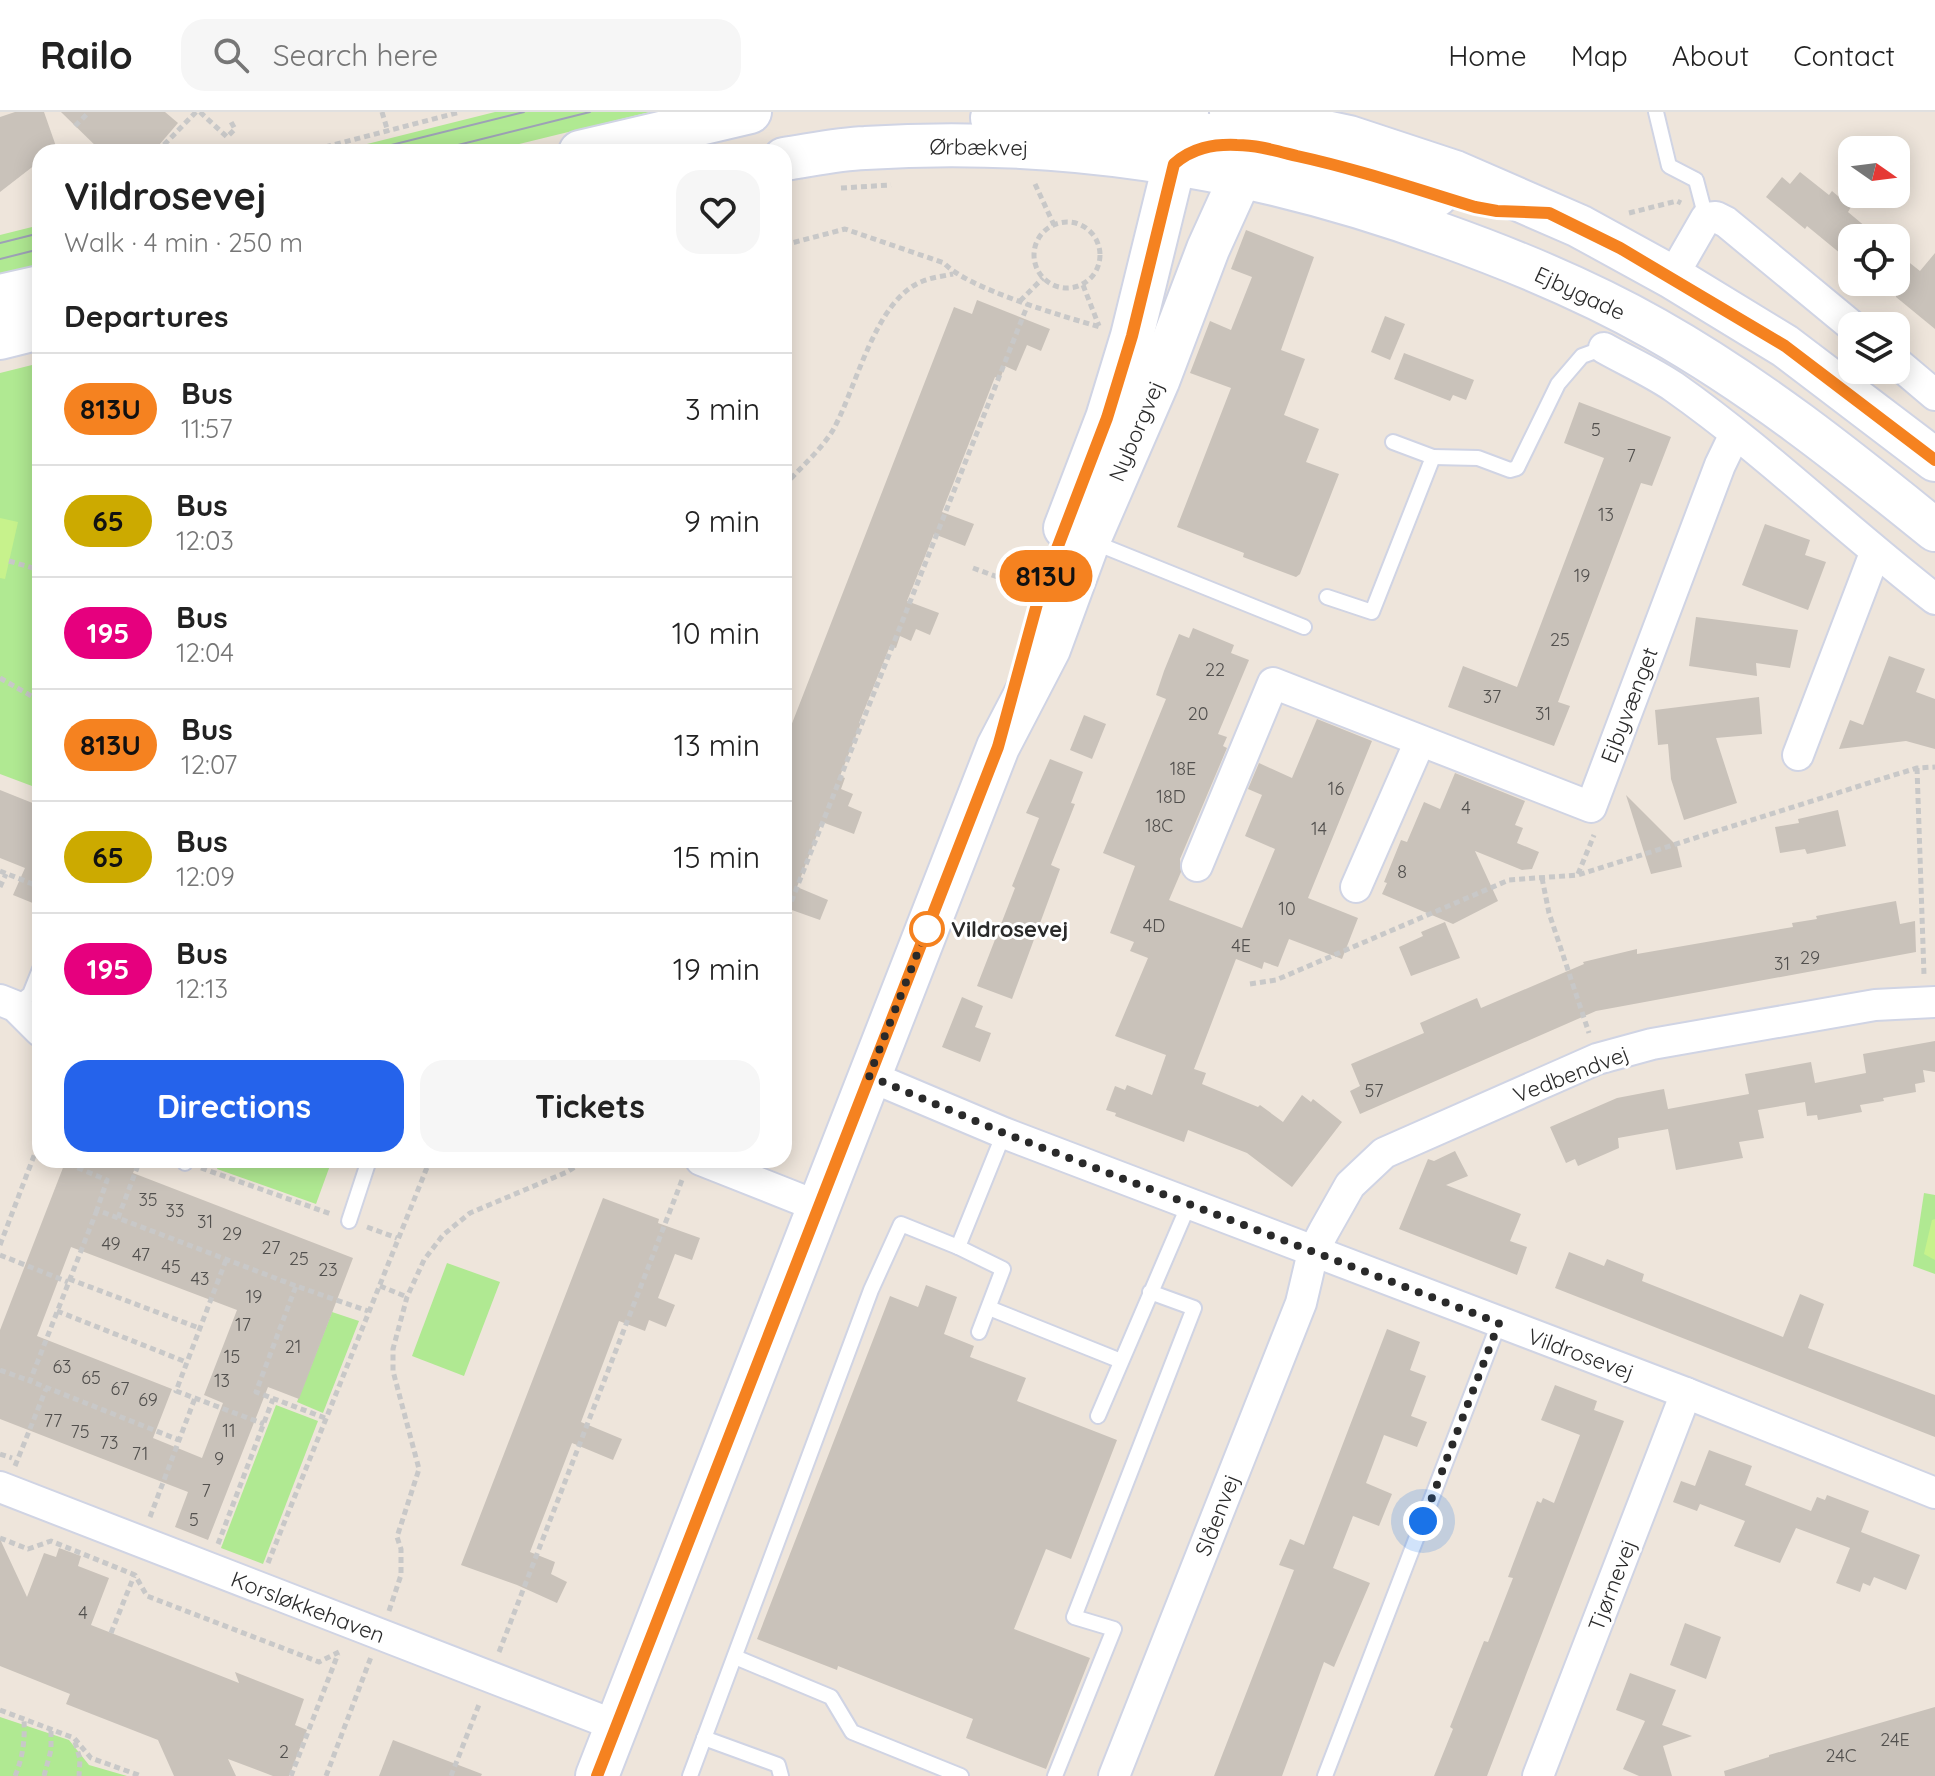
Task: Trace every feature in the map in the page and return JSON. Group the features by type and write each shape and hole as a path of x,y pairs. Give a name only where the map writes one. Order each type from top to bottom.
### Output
{"main road":[{"path":"614,144 750,112"},
{"path":"1357,112 1494,162 1564,219"},
{"path":"792,147 859,131 950,118 1094,121 1216,135 1349,137 1455,172 1564,219 1672,277 1785,346 1935,460"},
{"name":"Ørbækvej","path":"792,158 862,148 1019,146 1216,135"},
{"name":"Nyborgvej","path":"998,747 1040,593 1107,418 1116,331 1216,135"},
{"name":"Nyborgvej","path":"597,1776 998,747 1049,649 1089,540 1137,376 1194,213 1216,135"},
{"name":"Ejbygade","path":"1216,135 1298,188 1492,252 1654,328 1779,408 1935,530"},
{"path":"0,296 32,289"},
{"path":"0,338 32,330"}],"street":[{"path":"1672,277 1706,218 1716,217 1838,314"},
{"name":"Ejbygade","path":"1604,348 1671,385 1935,599"},
{"path":"1910,374 1935,395"},
{"name":"Ejbyvænget","path":"1591,807 1720,465 1735,434"},
{"path":"1798,755 1875,553"},
{"path":"1197,866 1273,683 1591,807"},
{"path":"1356,887 1420,741"},
{"name":"Vedbendvej","path":"1313,1252 1350,1185 1384,1153 1597,1059 1652,1044 1875,1005 1930,1002"},
{"path":"7,1003 32,1024"},
{"name":"Vildrosevej","path":"869,1076 1004,1133 1686,1393 1935,1493"},
{"path":"695,1168 817,1206"},
{"name":"Slåenvej","path":"1114,1776 1301,1303 1313,1252"},
{"name":"Tjørnevej","path":"1538,1776 1686,1393"},
{"name":"Korsløkkehaven","path":"3,1489 617,1726"}],"lane":[{"path":"1656,112 1669,166 1696,180 1706,218"},
{"path":"1393,442 1433,457 1478,458 1510,470 1517,468 1558,384 1582,356 1604,348"},
{"path":"1327,597 1372,612 1433,457"},
{"path":"1089,540 1304,627"},
{"path":"7,1003 30,994 32,989"},
{"path":"958,1247 1004,1133"},
{"path":"349,1221 366,1168"},
{"path":"1098,1416 1189,1204"},
{"path":"690,1776 871,1290 901,1224 1003,1269 979,1332"},
{"path":"1055,1776 1114,1629 1074,1617 1194,1308 1150,1292"},
{"path":"989,1308 1121,1361"},
{"path":"1325,1776 1499,1323"},
{"path":"735,1657 831,1697 852,1732 961,1776"},
{"path":"704,1738 778,1765 781,1776"}],"path":[{"path":"75,126 89,112"},
{"path":"165,144 198,112 227,137 235,129 230,120"},
{"path":"382,112 388,132"},
{"path":"339,144 460,112"},
{"path":"1035,184 1054,225"},
{"path":"1564,219 1677,201 1706,218"},
{"path":"1079,224 1095,237 1101,258 1098,269 1083,285 1061,288 1043,278 1036,267 1036,245 1041,235 1054,225 1079,224"},
{"path":"792,243 845,229 944,263 953,274 1020,301 1116,331"},
{"path":"792,477 831,433 857,379 878,323 898,298 921,281 953,274"},
{"path":"1020,301 1043,278"},
{"path":"1083,285 1116,331"},
{"path":"792,900 1028,304"},
{"path":"9,561 32,568"},
{"path":"973,568 1040,593"},
{"path":"0,678 32,696"},
{"path":"1250,984 1276,980 1509,880 1578,875 1917,768 1935,767"},
{"path":"1917,768 1930,1002"},
{"path":"1578,875 1596,830 1591,807"},
{"path":"0,887 3,872 32,884"},
{"path":"1542,878 1549,913 1597,1059"},
{"path":"0,1245 32,1166"},
{"path":"30,1381 107,1180 78,1168"},
{"path":"118,1218 137,1168"},
{"path":"204,1168 397,1238"},
{"path":"258,1587 427,1168"},
{"path":"326,1776 401,1575 401,1549 397,1537 419,1469 393,1371 393,1349 407,1297 433,1247 470,1213 573,1168"},
{"path":"451,1776 692,1168"},
{"path":"97,1210 368,1311"},
{"path":"0,1255 199,1329"},
{"path":"226,1260 176,1391 264,1424"},
{"path":"296,1286 256,1392 325,1418"},
{"path":"380,1286 407,1297"},
{"path":"57,1311 187,1362"},
{"path":"0,1370 179,1440"},
{"path":"3,1489 46,1389"},
{"path":"111,1633 147,1544 148,1520 195,1398"},
{"path":"209,1568 273,1399"},
{"path":"0,1538 28,1549 51,1541 135,1575 147,1596 319,1662 339,1652"},
{"path":"291,1776 350,1623"},
{"path":"0,1710 74,1738 91,1758 141,1776"},
{"path":"15,1776 22,1760 24,1719"},
{"path":"44,1776 51,1750 51,1729"},
{"path":"74,1738 80,1759 79,1776"}],"green space":[{"path":"495,112 650,112 520,144 367,144"},
{"path":"32,227 32,272 0,281 0,235"},
{"path":"32,365 32,786 0,774 0,373"},
{"path":"0,518 18,522 5,579 0,578"},
{"path":"217,1168 329,1168 316,1204"},
{"path":"1924,1193 1935,1195 1935,1274 1913,1266"},
{"path":"1935,1219 1935,1260 1924,1254 1932,1220"},
{"path":"447,1263 500,1282 464,1376 412,1356"},
{"path":"332,1312 359,1321 323,1413 297,1402"},
{"path":"276,1405 318,1421 263,1564 221,1548"},
{"path":"0,1717 69,1740 89,1765 127,1776 0,1776"}],"building":[{"path":"15,112 44,112 55,144 32,144 32,167 0,192 0,117"},
{"path":"61,112 165,112 178,123 160,144 94,144"},
{"path":"1800,172 1829,195 1832,191 1838,196 1838,208 1850,208 1848,212 1862,224 1838,224 1838,251 1766,197 1782,177 1790,184"},
{"path":"1246,230 1314,257 1281,350 1305,359 1284,415 1319,429 1306,462 1339,474 1300,574 1296,577 1177,527 1231,388 1190,373 1210,321 1231,330 1252,277 1231,269"},
{"path":"1935,253 1935,329 1896,297 1910,296 1910,263 1920,271"},
{"path":"977,300 1050,329 1041,351 1027,345 1016,371 1005,366 1000,379 995,377 942,512 974,524 965,546 934,534 907,601 939,613 930,635 916,629 911,641 900,636 896,648 890,646 859,723 840,776 845,778 841,789 853,794 848,806 862,812 854,834 822,822 797,887 828,900 820,920 792,910 792,723 954,307 972,314"},
{"path":"1385,316 1405,324 1390,360 1371,352"},
{"path":"1404,353 1474,380 1466,400 1453,395 1450,401 1394,379"},
{"path":"1579,402 1671,437 1652,486 1641,483 1558,702 1570,706 1554,746 1448,707 1463,666 1517,687 1604,458 1564,443"},
{"path":"1765,524 1810,540 1805,555 1826,562 1808,610 1742,585"},
{"path":"1696,617 1798,630 1790,668 1756,663 1757,676 1689,666"},
{"path":"1193,628 1234,645 1231,653 1249,660 1218,734 1227,737 1223,746 1227,748 1180,859 1181,872 1169,900 1242,928 1275,849 1245,836 1262,795 1248,789 1259,763 1292,778 1317,719 1372,741 1308,898 1358,918 1342,959 1289,939 1278,967 1264,962 1262,969 1236,959 1194,1069 1206,1073 1202,1084 1258,1107 1260,1105 1283,1122 1302,1095 1311,1102 1313,1099 1342,1122 1292,1187 1247,1153 1188,1130 1184,1142 1106,1110 1115,1086 1125,1090 1127,1085 1152,1095 1166,1055 1115,1036 1148,958 1130,951 1134,942 1110,933 1135,866 1103,853 1166,699 1156,695 1164,671 1179,634 1189,638"},
{"path":"1889,656 1925,669 1916,692 1935,699 1935,749 1906,741 1839,749 1850,720 1863,725"},
{"path":"1759,697 1762,734 1716,738 1737,803 1684,820 1671,779 1668,744 1658,745 1655,710"},
{"path":"1084,715 1106,724 1092,759 1070,750"},
{"path":"1050,759 1083,772 1071,803 1075,804 1051,865 1060,869 1012,999 977,986 1039,818 1026,813"},
{"path":"1455,773 1525,801 1515,825 1523,828 1517,843 1539,852 1532,869 1522,870 1475,851 1498,901 1453,924 1382,894 1401,840 1407,842 1424,802 1440,809"},
{"path":"0,790 32,803 32,903 13,895 25,868 0,858"},
{"path":"1626,795 1677,846 1682,867 1651,874"},
{"path":"1838,810 1846,846 1807,854 1805,849 1780,853 1775,827"},
{"path":"1896,901 1900,924 1915,921 1916,952 1596,1011 1360,1114 1350,1091 1360,1086 1351,1064 1424,1033 1420,1023 1477,998 1481,1008 1583,962 1637,949 1637,954 1793,927 1792,923 1817,919 1816,916"},
{"path":"1445,922 1460,958 1411,976 1399,947 1423,936 1421,932"},
{"path":"962,997 983,1006 975,1027 991,1033 980,1062 942,1047"},
{"path":"1935,1041 1935,1072 1923,1070 1925,1082 1915,1084 1916,1092 1860,1105 1862,1112 1818,1120 1817,1115 1807,1116 1805,1102 1758,1110 1764,1138 1739,1142 1743,1158 1676,1170 1668,1129 1618,1138 1619,1148 1578,1166 1575,1159 1566,1163 1550,1127 1617,1098 1664,1089 1668,1109 1749,1094 1745,1074 1811,1062 1815,1083 1866,1073 1863,1054"},
{"path":"1455,1151 1468,1176 1446,1185 1521,1214 1510,1241 1527,1247 1517,1275 1399,1229 1428,1159 1434,1161"},
{"path":"63,1168 135,1168 133,1173 353,1258 299,1399 268,1387 208,1540 175,1527 188,1492 0,1419 0,1330","holes":["71,1247 237,1310 204,1395 223,1403 202,1458 153,1438 172,1389 37,1336"]},
{"path":"603,1198 700,1238 692,1260 675,1254 658,1298 675,1305 666,1327 649,1320 645,1331 619,1321 581,1422 622,1439 613,1460 572,1443 530,1552 555,1562 551,1574 567,1582 557,1603 461,1565"},
{"path":"1569,1252 1604,1266 1607,1259 1644,1274 1642,1281 1783,1337 1800,1294 1824,1304 1808,1348 1935,1395 1935,1437 1555,1288"},
{"path":"926,1285 957,1297 944,1334 974,1346 970,1357 1026,1378 1017,1401 1117,1440 1071,1559 1046,1549 1014,1629 1090,1658 1046,1769 966,1738 973,1719 838,1666 837,1670 757,1639 890,1296 918,1307"},
{"path":"1387,1329 1420,1342 1410,1370 1426,1376 1411,1416 1427,1422 1417,1447 1384,1435 1366,1483 1392,1494 1379,1526 1353,1516 1333,1568 1370,1583 1334,1667 1324,1662 1282,1776 1214,1776 1294,1570 1279,1565 1290,1539 1304,1545"},
{"path":"1555,1385 1597,1401 1594,1410 1624,1421 1487,1776 1434,1776 1484,1641 1488,1642 1513,1578 1508,1577 1537,1501 1541,1503 1543,1498 1554,1503 1580,1435 1541,1420"},
{"path":"1709,1450 1752,1466 1745,1485 1811,1511 1817,1497 1825,1500 1827,1495 1869,1511 1861,1532 1920,1555 1906,1590 1874,1577 1870,1586 1863,1583 1860,1592 1836,1583 1850,1548 1796,1528 1780,1563 1734,1546 1745,1521 1700,1504 1697,1511 1673,1502 1681,1481 1695,1486"},
{"path":"0,1539 27,1597 44,1553 56,1557 59,1548 81,1556 78,1566 109,1578 91,1625 239,1683 235,1672 304,1699 295,1725 307,1730 289,1776 273,1776 228,1759 236,1776 174,1776 158,1740 66,1704 70,1694 0,1666"},
{"path":"1685,1623 1721,1637 1706,1679 1670,1665"},
{"path":"1630,1673 1676,1690 1662,1725 1692,1736 1663,1746 1672,1776 1639,1776 1623,1769 1645,1721 1616,1710"},
{"path":"1935,1707 1935,1776 1725,1776 1724,1771 1769,1755"},
{"path":"393,1740 482,1774 379,1776"}],"tram line":[{"path":"395,144 524,112"},
{"path":"462,144 590,112"},
{"path":"0,243 32,235"},
{"path":"0,259 32,251"}],"bus line":[{"name":"813U","path":"597,1776 998,747 1040,593 1107,418 1132,336 1174,164 1186,153 1203,147 1254,146 1338,166 1475,207 1549,213 1672,277 1785,346 1935,460"}],"place":[{"name":"Vildrosevej","path":"927,929"}],"route":[{"path":"927,929 869,1076 1004,1133 1499,1323 1423,1521"}]}
